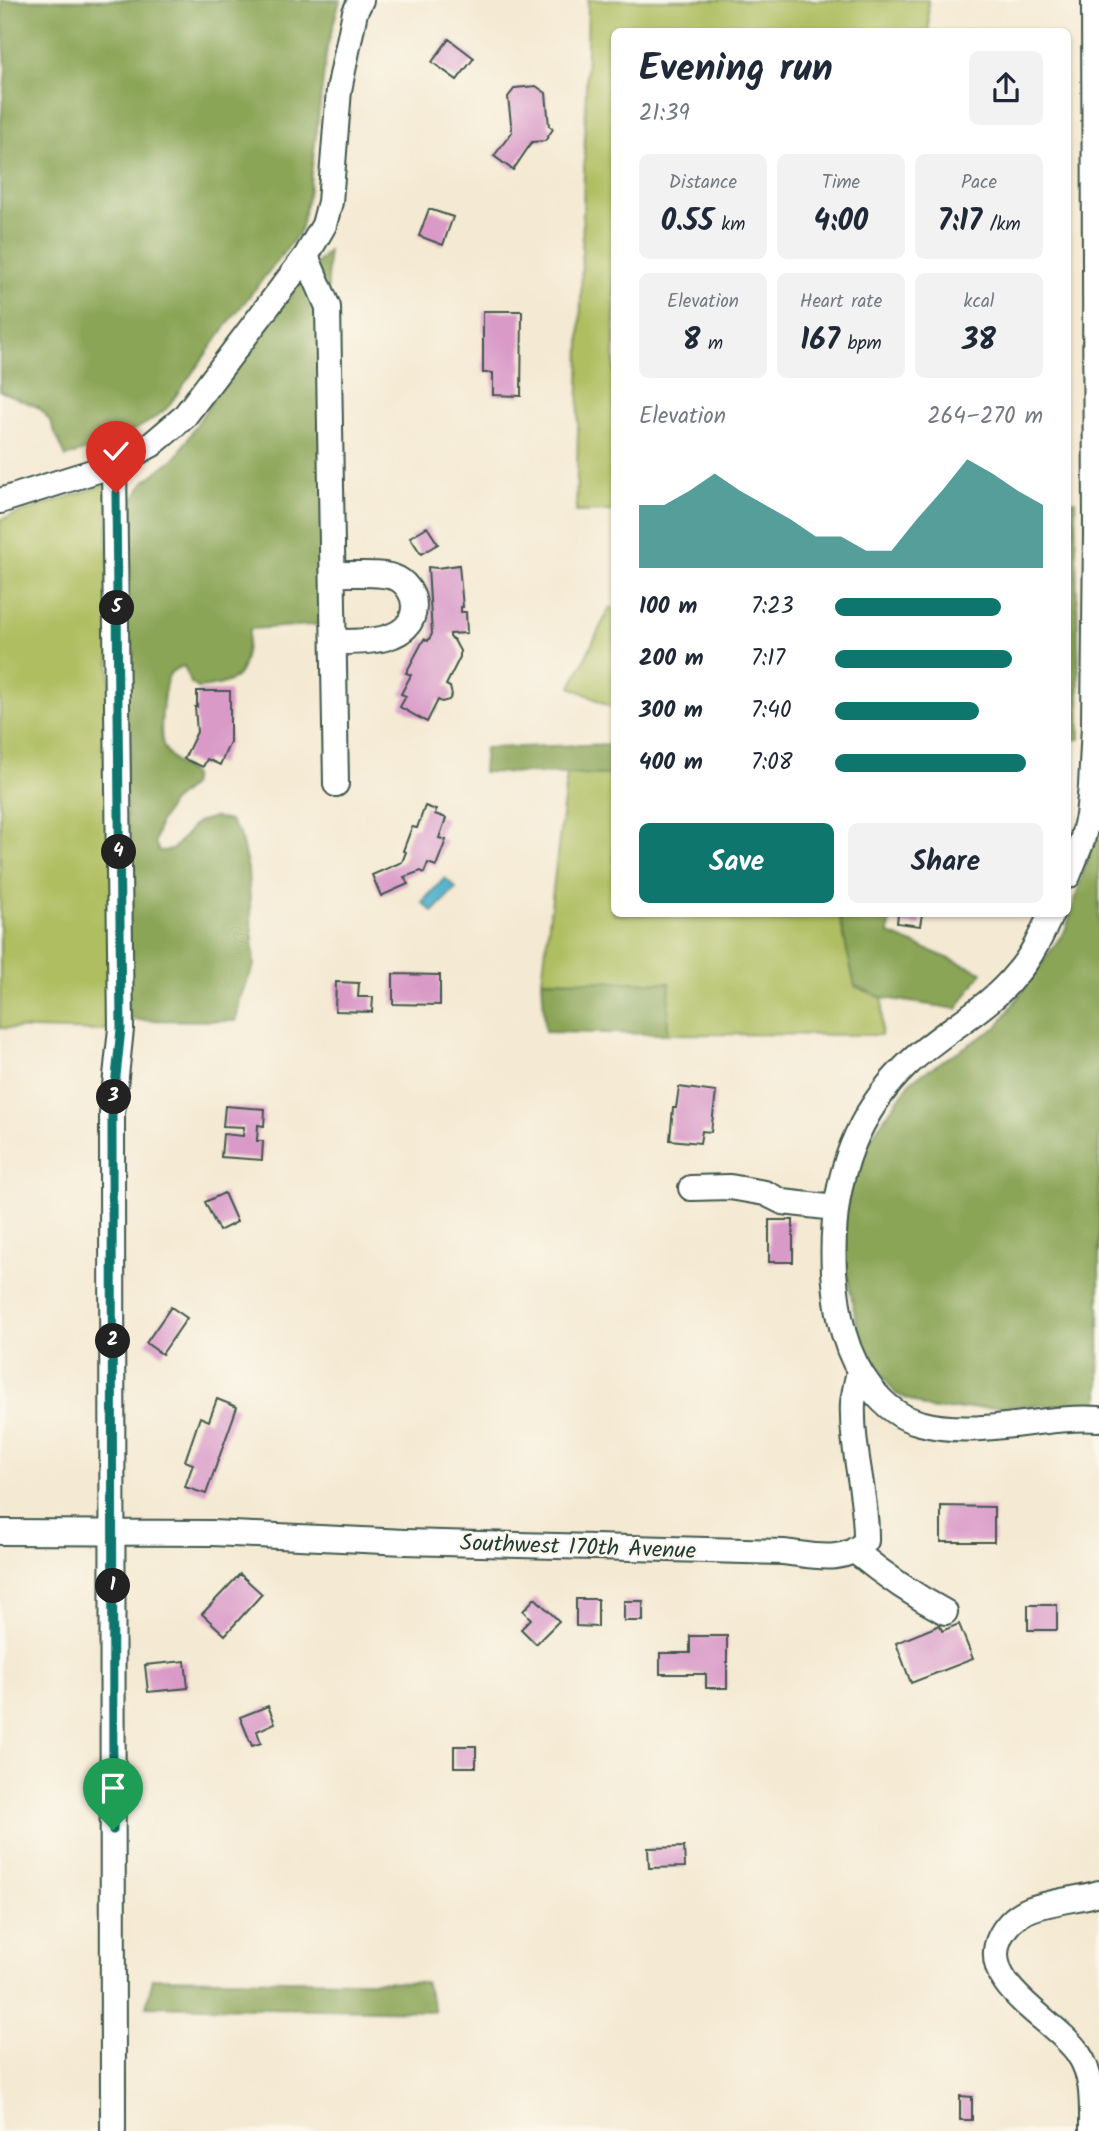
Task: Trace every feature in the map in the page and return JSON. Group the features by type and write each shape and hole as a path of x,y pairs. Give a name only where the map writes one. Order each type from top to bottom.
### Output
{"street":[{"path":"0,501 114,465 151,445 184,417 306,256 324,225 330,202 339,90 355,12 361,0"},
{"path":"1071,868 1088,816 1094,725 1097,26 1094,0"},
{"path":"306,256 328,307 336,784"},
{"path":"113,2131 112,1114 121,1029 114,465"},
{"path":"333,574 387,576 399,580 410,590 414,602 413,616 400,632 382,640 335,642"},
{"path":"1049,917 1034,947 1013,978 976,1012 909,1063 881,1094 860,1128 841,1179 835,1208 834,1258 839,1317 859,1371 889,1407 910,1420 930,1425 985,1427 1058,1418 1099,1419"},
{"path":"691,1188 730,1187 765,1193 783,1202 835,1208"},
{"path":"859,1371 853,1415 866,1517 866,1541 856,1552 883,1574 945,1612"},
{"name":"Southwest 170th Avenue","path":"0,1532 212,1533 405,1542 783,1552 841,1557 856,1552"},
{"path":"1092,2131 1090,2084 1081,2058 1062,2035 1006,1983 997,1964 996,1948 1005,1928 1024,1912 1099,1893"}],"green space":[{"path":"1,0 340,0 327,48 309,191 300,231 232,318 167,408 132,431 66,457 50,421 40,408 0,391 0,131 6,69"},
{"path":"588,0 928,0 929,28 611,28 611,511 576,512"},
{"path":"328,251 328,624 250,629 243,665 234,678 226,683 198,688 191,683 184,666 178,668 171,672 168,679 162,708 161,730 165,749 193,775 191,786 171,803 159,824 155,843 159,851 172,850 197,822 215,817 230,821 240,835 248,869 254,966 241,995 236,1021 126,1020 126,518 132,501 144,482 177,456 223,382 298,285"},
{"path":"107,484 115,1025 102,1031 0,1028 0,520"},
{"path":"1071,501 1075,501 1080,739 1071,740"},
{"path":"610,607 611,707 571,687"},
{"path":"611,744 611,775 483,772 485,748"},
{"path":"567,774 611,775 611,917 840,917 855,986 883,998 881,1035 667,1034 669,983 542,980"},
{"path":"1099,820 1099,1408 1037,1405 933,1410 896,1394 861,1346 844,1259 842,1199 866,1144 912,1080 997,1027 1066,929"},
{"path":"840,917 890,917 889,934 982,972 957,1009 883,998 855,986"},
{"path":"542,980 670,983 667,1034 545,1032"},
{"path":"153,1978 425,1982 435,2011 146,2006"}],"water":[{"path":"445,878 456,888 433,912 422,902"}],"building":[{"path":"449,39 474,58 457,80 432,62"},
{"path":"536,86 546,93 549,126 553,129 545,141 532,142 513,170 494,156 512,132 508,97 515,88"},
{"path":"429,209 453,217 443,245 419,236"},
{"path":"483,311 522,311 521,396 493,395 493,373 483,373"},
{"path":"427,527 438,544 421,554 410,537"},
{"path":"459,565 463,607 461,612 466,612 467,633 450,634 460,651 460,657 446,685 450,687 452,695 449,700 438,700 427,722 400,707 406,696 401,694 411,675 406,673 424,639 428,641 432,634 428,567"},
{"path":"197,691 230,691 230,742 220,765 207,759 203,767 184,759 197,732"},
{"path":"425,806 446,818 439,838 446,840 436,866 428,863 424,873 421,871 404,877 408,884 381,896 372,875 402,862 412,827 417,828"},
{"path":"898,917 922,917 920,926 897,923"},
{"path":"393,974 440,975 440,1005 393,1004"},
{"path":"336,982 359,983 358,997 373,997 372,1012 335,1011"},
{"path":"679,1087 716,1092 711,1132 702,1131 700,1143 670,1140 673,1108 676,1108"},
{"path":"225,1106 265,1109 264,1126 258,1125 257,1141 263,1141 262,1160 221,1157 223,1134 243,1136 244,1127 223,1126"},
{"path":"224,1193 237,1222 219,1231 205,1202"},
{"path":"769,1220 793,1220 793,1262 769,1262"},
{"path":"171,1307 187,1318 162,1354 146,1343"},
{"path":"217,1399 237,1407 206,1494 185,1487 193,1464 185,1461 200,1417 209,1421"},
{"path":"941,1506 994,1507 994,1542 941,1542"},
{"path":"240,1574 262,1594 225,1635 202,1614"},
{"path":"535,1598 559,1621 536,1644 521,1629 531,1619 523,1611"},
{"path":"576,1599 598,1599 598,1627 576,1626"},
{"path":"624,1601 643,1601 643,1621 624,1621"},
{"path":"1028,1605 1057,1605 1057,1630 1028,1630"},
{"path":"959,1624 973,1659 911,1683 896,1643 940,1625 942,1631"},
{"path":"690,1636 727,1636 727,1688 706,1688 706,1674 660,1674 660,1653 690,1653"},
{"path":"185,1661 188,1688 148,1692 145,1665"},
{"path":"268,1706 275,1723 257,1731 261,1743 252,1746 240,1717"},
{"path":"454,1746 476,1746 476,1767 454,1767"},
{"path":"684,1847 685,1867 649,1868 648,1848"},
{"path":"960,2096 972,2097 972,2120 960,2120"}],"route":[{"path":"113,1830 112,1114 121,1029 116,493"}]}
